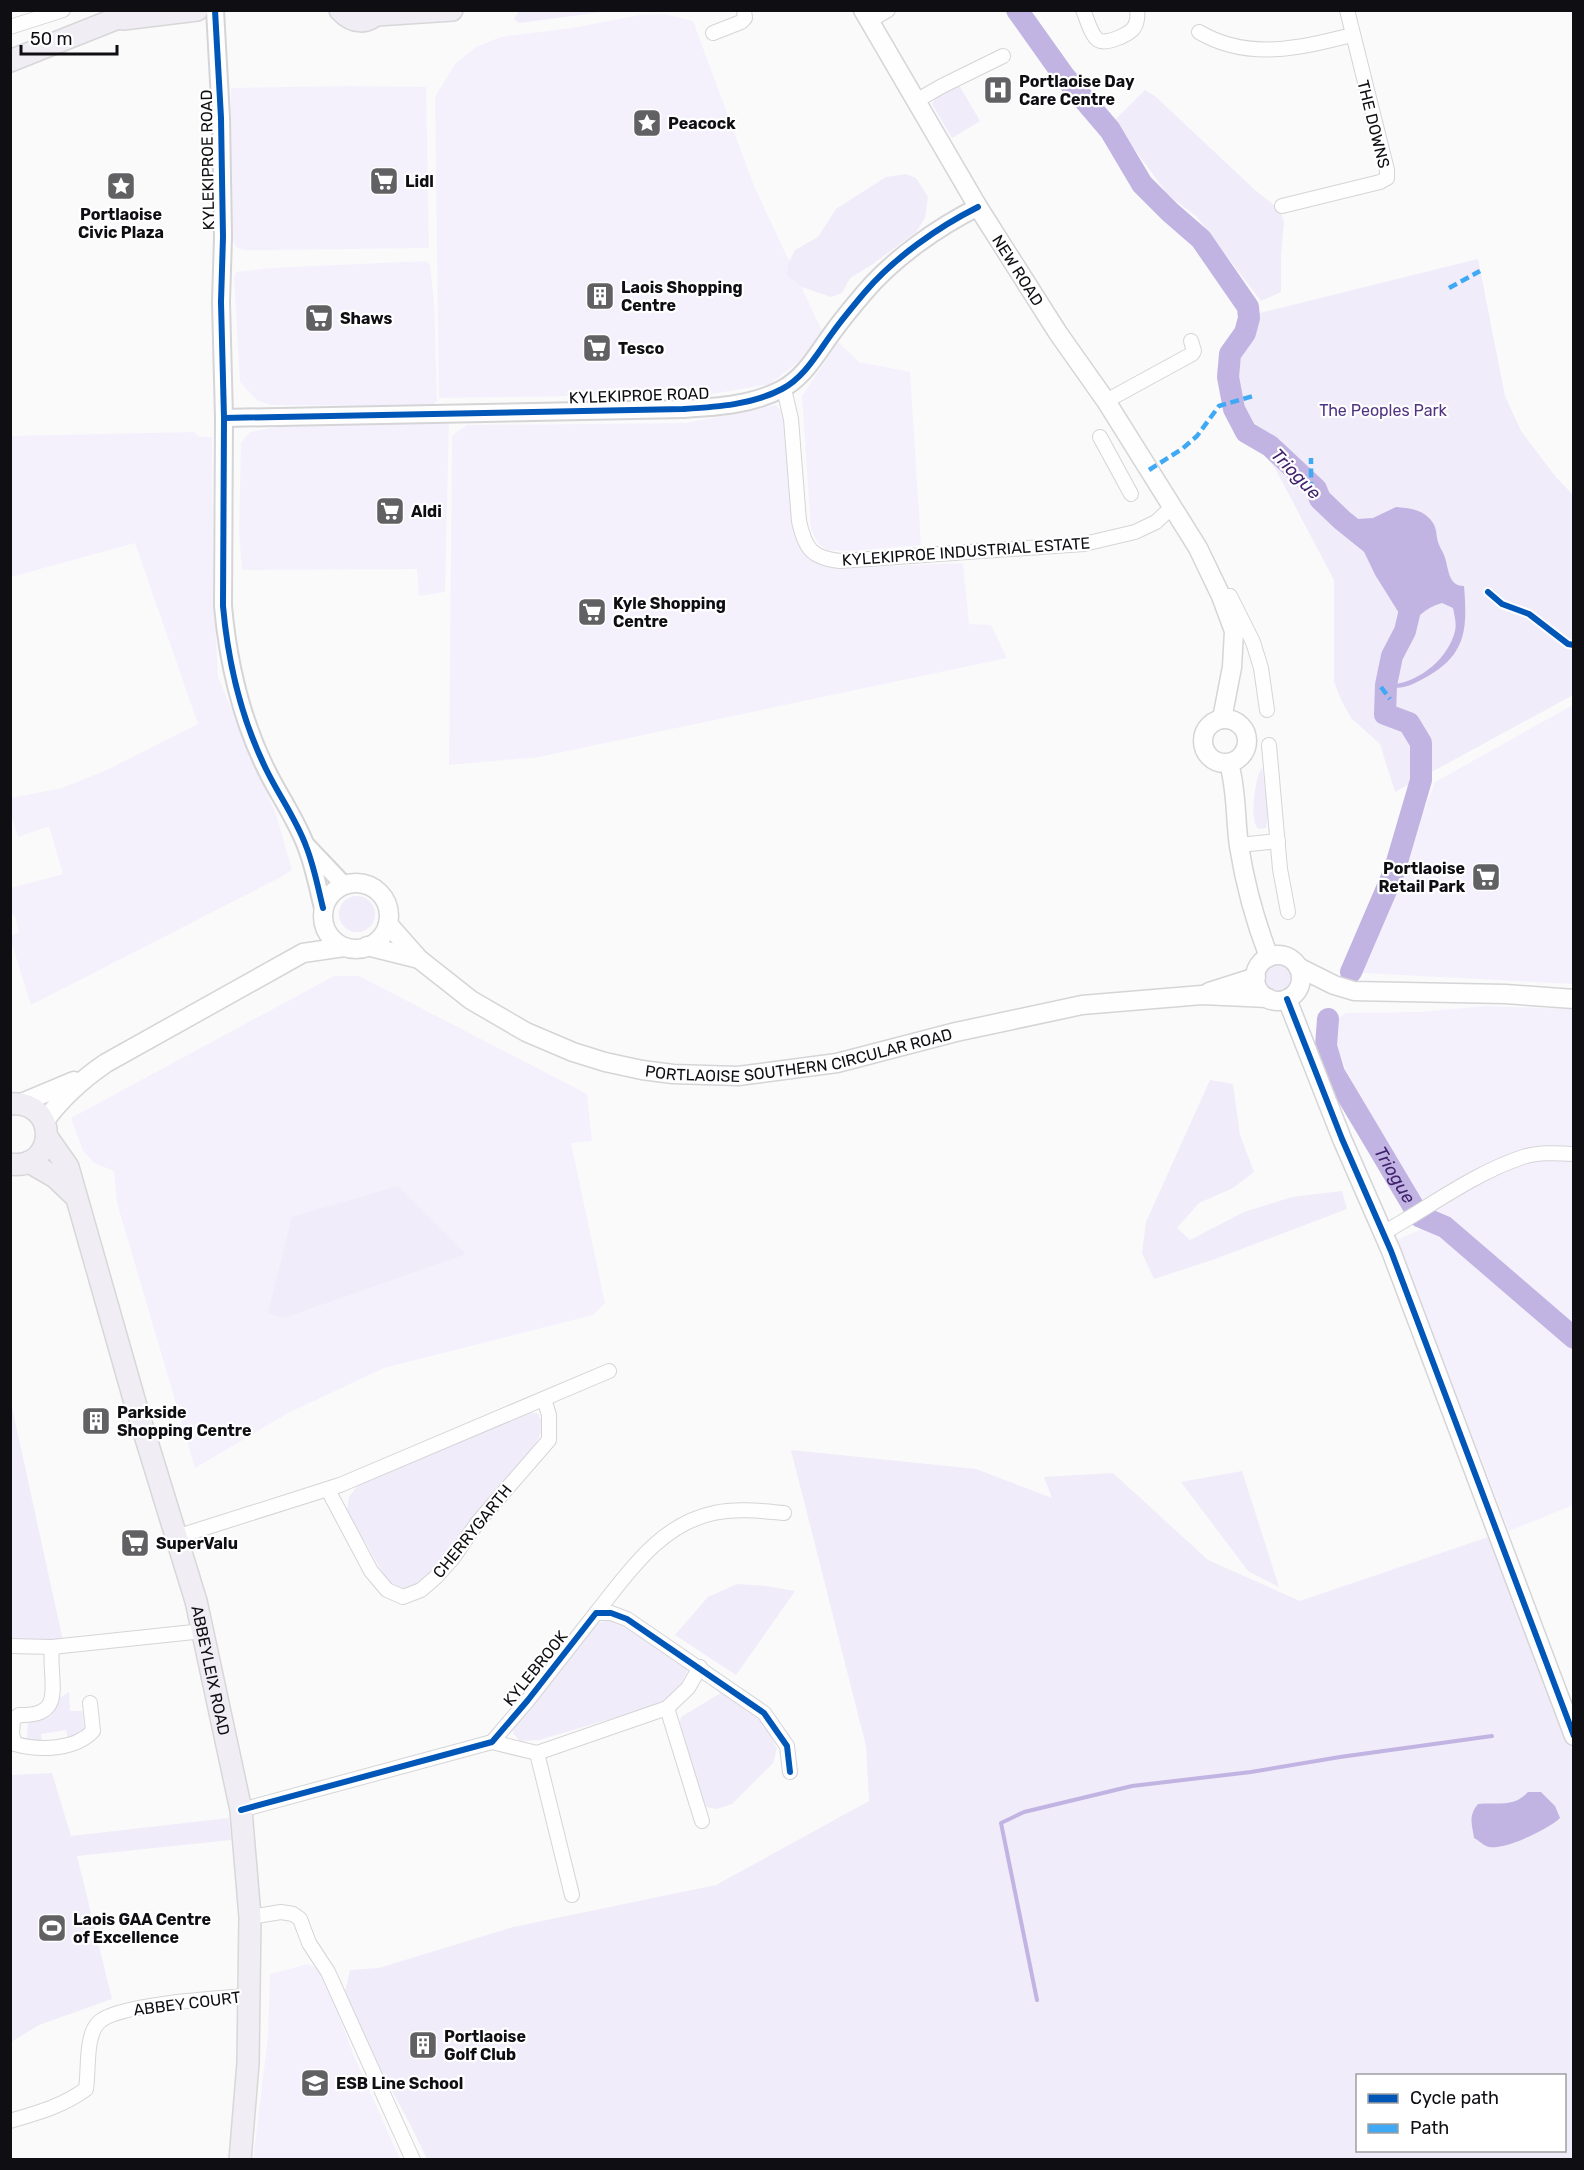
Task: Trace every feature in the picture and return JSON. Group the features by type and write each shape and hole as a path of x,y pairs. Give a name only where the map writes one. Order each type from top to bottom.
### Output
{"main road":[{"path":"10,61 129,15 197,10"},
{"path":"335,11 358,22 366,21 379,13 452,10"},
{"name":"NEW ROAD","path":"866,16 978,207 1058,333 1106,401 1198,548 1221,596 1234,631 1232,667 1222,719"},
{"path":"1222,719 1234,720 1247,734 1247,747 1244,753 1240,758 1229,763 1216,762 1211,758 1206,753 1203,741 1206,729 1215,721 1222,719"},
{"path":"1229,763 1235,785 1239,845 1256,923 1269,957"},
{"path":"16,1164 42,1152 46,1130 60,1100 84,1077 106,1063 303,953 344,947 360,949 381,938 388,924 388,908 381,894 368,885 360,883 344,885 331,894 323,916 303,953"},
{"path":"323,916 331,938 344,947"},
{"name":"PORTLAOISE SOUTHERN CIRCULAR ROAD","path":"388,924 419,959 471,1000 496,1016 550,1043 605,1062 642,1070 699,1075 738,1076 834,1064 956,1032 1082,1005 1202,995 1268,998"},
{"name":"PORTLAOISE SOUTHERN CIRCULAR ROAD","path":"368,946 419,959"},
{"path":"1334,985 1292,995 1281,1001 1268,998 1258,989 1256,977 1261,963 1269,957 1286,956 1298,967 1334,985 1354,991 1505,994 1574,999"},
{"path":"1298,967 1301,977 1292,995 1342,1139 1383,1233 1574,1736"},
{"name":"PORTLAOISE SOUTHERN CIRCULAR ROAD","path":"1202,995 1256,977"},
{"path":"13,1104 84,1077"},
{"name":"ABBEYLEIX ROAD","path":"13,1104 34,1110 68,1167 196,1601 203,1632 241,1810 250,1917 248,2063 240,2160"},
{"path":"16,1164 55,1177 75,1196"}],"street":[{"path":"10,27 63,10"},
{"name":"KYLEKIPROE ROAD","path":"215,10 221,126 224,606 228,647 244,716 264,766 306,846"},
{"path":"713,33 741,22 745,18 744,10"},
{"path":"866,16 888,10"},
{"path":"1083,10 1095,38 1102,42 1110,42 1134,28 1138,17 1137,10"},
{"name":"THE DOWNS","path":"1282,206 1380,182 1387,178 1387,170 1347,10"},
{"path":"1198,32 1215,41 1232,46 1268,50 1313,45 1352,35"},
{"path":"916,101 1002,55"},
{"name":"KYLEKIPROE ROAD","path":"224,418 683,409 736,404 765,397 784,389 803,373 866,291 891,266 955,219 978,207"},
{"path":"1106,401 1192,354 1194,351 1191,341"},
{"name":"KYLEKIPROE INDUSTRIAL ESTATE","path":"784,389 791,419 801,533 809,548 822,559 840,561 1084,544 1135,532 1156,522 1172,507"},
{"path":"1100,436 1131,494"},
{"path":"1112,459 1131,441"},
{"path":"1221,596 1230,596 1253,642 1267,710"},
{"path":"1269,745 1280,869 1288,912"},
{"path":"1239,845 1278,841"},
{"path":"306,846 344,885"},
{"path":"306,846 323,916"},
{"path":"1383,1233 1477,1179 1524,1157 1549,1153 1574,1154"},
{"path":"176,1537 328,1490 609,1371"},
{"name":"CHERRYGARTH","path":"328,1490 371,1571 387,1590 403,1597 421,1590 453,1558 478,1522 549,1440 549,1415 544,1400"},
{"name":"KYLEBROOK","path":"492,1742 646,1552 660,1539 674,1529 713,1513 754,1510 784,1513"},
{"path":"596,1613 611,1612 627,1619 764,1713 787,1746 790,1772"},
{"path":"10,1646 52,1647 203,1632"},
{"path":"52,1647 50,1705 46,1711 35,1716 19,1715 13,1720 12,1734 15,1744 27,1747 52,1747 74,1744 87,1737 93,1731 90,1703"},
{"path":"241,1810 492,1742 537,1753 667,1708 688,1688 700,1667"},
{"path":"667,1708 702,1821"},
{"path":"537,1753 573,1895"},
{"path":"250,1917 281,1912 293,1914 300,1919 309,1943 328,1972 356,2030 413,2160"},
{"name":"ABBEY COURT","path":"10,2121 48,2109 73,2098 86,2089 89,2040 99,2022 124,2011 249,1996"}],"shaded area":[{"name":"Laois Shopping Centre","path":"664,14 693,21 754,186 822,331 812,351 770,384 712,394 439,398 435,97 455,64 476,47 501,37 572,28 640,15"},
{"name":"Lidl","path":"426,87 429,248 244,250 236,247 231,235 231,88"},
{"name":"Shaws","path":"425,261 430,264 434,301 437,401 431,406 271,405 258,401 240,382 234,277 236,272 270,268"},
{"path":"838,342 859,362 910,372 921,545 852,551 827,550 818,543 811,530 802,396"},
{"name":"Kyle Shopping Centre","path":"776,405 783,414 795,513 816,561 843,568 963,563 969,624 991,625 1007,658 539,757 449,765 452,436 467,425 686,423"},
{"path":"449,423 445,592 419,596 417,569 242,570 239,531 241,443 250,432 281,426"},
{"path":"194,432 199,437 212,437 213,580 218,677 276,814 292,870 31,1005 11,941 11,936 19,932 15,916 11,914 11,888 63,874 49,826 18,837 11,814 11,798 62,788 107,770 198,724 135,543 11,577 11,436"},
{"path":"1396,507 1412,509 1426,515 1434,525 1438,544 1454,583 1464,586 1464,630 1455,653 1436,671 1404,687 1395,688 1386,685 1392,656 1405,631 1410,610 1385,570 1373,545 1342,520 1373,518","holes":["1442,603 1453,608 1455,631 1447,650 1424,673 1405,682 1395,684 1390,680 1400,644 1412,623 1421,614"]},
{"name":"Portlaoise Retail Park","path":"1573,705 1573,984 1361,973 1435,782"},
{"path":"334,976 359,976 587,1094 592,1141 571,1143 605,1303 593,1315 384,1368 288,1413 195,1468 117,1203 114,1171 94,1163 83,1151 71,1118"},
{"path":"1485,1006 1573,1009 1573,1505 1509,1531 1397,1240 1426,1227 1422,1221 1424,1209 1375,1125 1345,1068 1335,1040 1335,1021 1346,1013 1419,1012"},
{"path":"1528,1792 1541,1792 1555,1806 1560,1818 1535,1834 1502,1846 1486,1846 1474,1838 1472,1816 1478,1804 1511,1802"},
{"name":"ESB Line School","path":"308,1964 322,1970 354,2056 400,2159 253,2160 268,2037 270,1974"}],"green space":[{"path":"519,11 609,11 519,23 514,19"},
{"path":"959,85 980,121 952,138 932,104 937,96"},
{"path":"1145,90 1156,97 1255,190 1280,210 1284,222 1281,292 1261,301 1196,216 1168,195 1114,121"},
{"path":"906,174 916,178 928,197 925,218 916,232 850,278 842,293 831,297 802,287 787,275 788,264 795,250 818,237 836,209 886,177"},
{"name":"The Peoples Park","path":"1478,259 1505,396 1521,431 1555,476 1573,495 1573,695 1395,792 1380,744 1352,719 1334,682 1334,580 1276,470 1257,444 1243,434 1229,410 1220,371 1227,347 1240,318"},
{"path":"1262,767 1268,813 1266,828 1258,829 1253,808 1257,780"},
{"path":"357,896 370,901 375,914 370,927 357,932 344,927 339,914 344,901"},
{"path":"1279,962 1289,967 1294,977 1289,987 1279,992 1269,987 1264,977 1269,967"},
{"path":"1210,1080 1233,1084 1240,1135 1254,1172 1233,1188 1199,1203 1177,1228 1190,1240 1244,1212 1292,1197 1342,1191 1347,1209 1215,1259 1154,1279 1142,1253 1146,1222"},
{"path":"398,1186 466,1254 284,1318 268,1313 292,1217"},
{"path":"11,1403 63,1641 11,1641"},
{"path":"527,1413 537,1413 542,1425 534,1445 421,1584 400,1589 389,1584 347,1510 349,1497 358,1485"},
{"name":"Portlaoise Golf Club","path":"791,1450 976,1469 1052,1498 1044,1477 1113,1473 1208,1560 1300,1601 1494,1535 1573,1751 1573,2159 427,2159 380,2069 345,1991 350,1970 379,1968 513,1927 716,1885 869,1801 866,1746"},
{"path":"1242,1471 1279,1587 1248,1571 1181,1482"},
{"path":"737,1584 795,1591 736,1675 675,1635 708,1597"},
{"path":"610,1620 643,1635 689,1666 680,1685 672,1695 654,1706 539,1740 520,1741 513,1733 514,1722 598,1623"},
{"path":"724,1691 760,1716 777,1748 773,1763 732,1804 717,1809 706,1807 700,1793 680,1722 681,1717"},
{"path":"69,1692 70,1711 82,1711 85,1734 68,1739 66,1730 41,1734 42,1743 27,1740 28,1721 49,1717 58,1699"},
{"name":"Laois GAA Centre of Excellence","path":"52,1773 71,1836 229,1818 231,1840 77,1856 112,1999 39,2025 11,2042 11,1775"}],"waterway":[{"name":"Triogue","path":"1017,10 1064,76 1110,130 1142,184 1201,239 1248,307 1249,318 1245,333 1230,354 1228,377 1234,409 1246,432 1270,446 1316,489 1320,499 1373,545 1385,570 1410,610 1405,631 1392,656 1386,685 1385,714 1409,723 1421,743 1421,780 1394,872 1351,972"},
{"name":"Triogue","path":"1328,1019 1326,1046 1334,1073 1419,1216 1445,1227 1574,1338"},
{"path":"1037,2000 1001,1823 1024,1812 1132,1786 1251,1772 1492,1736"}],"marked path":[{"path":"1449,288 1480,271"},
{"path":"1149,470 1182,449 1197,436 1219,406 1253,396"},
{"path":"1311,458 1311,491"},
{"path":"1381,687 1390,699"}],"cycle path":[{"path":"215,10 221,118 223,237 221,302 225,627 232,669 249,730 266,769 302,836 323,908"},
{"path":"224,418 683,409 721,406 759,399 782,389 798,378 853,307 889,267 932,234 978,207"},
{"path":"1488,592 1502,604 1529,614 1568,644 1574,645"},
{"path":"1287,999 1342,1139 1391,1251 1574,1736"},
{"path":"241,1810 492,1742 596,1613 611,1613 627,1619 764,1713 787,1746 790,1772"}],"place":[{"name":"Portlaoise Day Care Centre","path":"998,90"},
{"name":"Peacock","path":"647,123"},
{"name":"Lidl","path":"384,181"},
{"name":"Portlaoise Civic Plaza","path":"121,186"},
{"name":"Laois Shopping Centre","path":"600,296"},
{"name":"Shaws","path":"319,318"},
{"name":"Tesco","path":"597,348"},
{"name":"Aldi","path":"390,511"},
{"name":"Kyle Shopping Centre","path":"592,612"},
{"name":"Portlaoise Retail Park","path":"1486,877"},
{"name":"Parkside Shopping Centre","path":"96,1421"},
{"name":"SuperValu","path":"135,1543"},
{"name":"Laois GAA Centre of Excellence","path":"52,1928"},
{"name":"Portlaoise Golf Club","path":"423,2045"},
{"name":"ESB Line School","path":"315,2083"}]}
